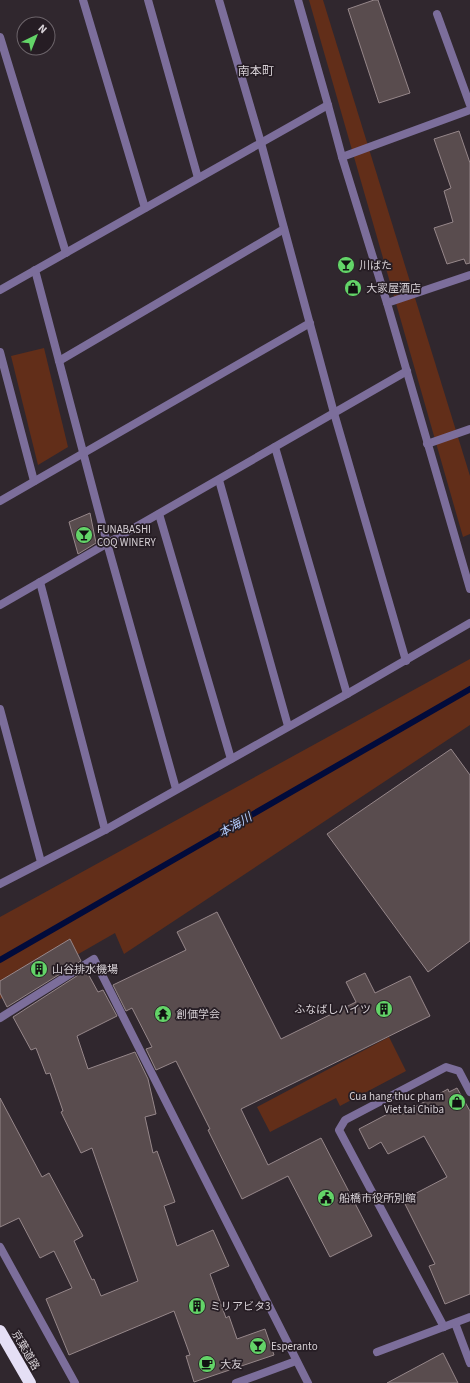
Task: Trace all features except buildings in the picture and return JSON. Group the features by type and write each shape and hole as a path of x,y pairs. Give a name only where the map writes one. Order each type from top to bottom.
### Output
{"highway":[{"name":"京葉道路","path":"0,1331 30,1383"}],"street":[{"path":"83,0 145,208"},
{"path":"148,0 198,178"},
{"path":"219,0 334,413 406,661"},
{"path":"298,0 342,157 387,303 470,589"},
{"path":"437,14 470,105"},
{"path":"0,37 66,253"},
{"path":"0,290 328,104"},
{"path":"342,157 470,110"},
{"path":"59,361 284,229"},
{"path":"35,270 107,544 176,789"},
{"path":"387,303 470,275"},
{"path":"0,501 310,323"},
{"path":"0,352 34,481"},
{"path":"0,605 407,371"},
{"path":"427,444 470,429"},
{"path":"275,447 347,694"},
{"path":"218,480 288,726"},
{"path":"159,514 231,759"},
{"path":"40,582 105,830"},
{"path":"0,884 105,830 406,661 470,623"},
{"path":"0,709 41,862"},
{"path":"0,1018 94,959 296,1362 308,1383"},
{"path":"444,1327 339,1130 345,1120 446,1067 459,1071 470,1092"},
{"path":"0,1246 75,1383"},
{"path":"377,1352 470,1317"},
{"path":"455,1323 470,1363"},
{"path":"236,1383 296,1362"}],"shaded area":[{"path":"309,0 323,0 470,476 470,534 463,537"},
{"path":"44,348 68,447 38,465 11,356"},
{"path":"470,659 470,725 124,954 115,933 0,999 0,917"},
{"path":"389,1037 406,1071 340,1106 336,1098 270,1132 257,1107"}],"waterway":[{"name":"本海川","path":"0,960 470,689"}],"place":[{"name":"川ばた","path":"346,265"},
{"name":"大家屋酒店","path":"353,288"},
{"name":"FUNABASHI COQ WINERY","path":"84,535"},
{"name":"山谷排水機場","path":"39,969"},
{"name":"ふなばしハイツ","path":"384,1009"},
{"name":"創価学会","path":"163,1014"},
{"name":"Cua hang thuc pham Viet tai Chiba","path":"457,1102"},
{"name":"船橋市役所別館","path":"326,1198"},
{"name":"ミリアビタ3","path":"197,1306"},
{"name":"Esperanto","path":"258,1346"},
{"name":"大友","path":"207,1364"}],"district":[{"name":"南本町","path":"256,71"}]}
